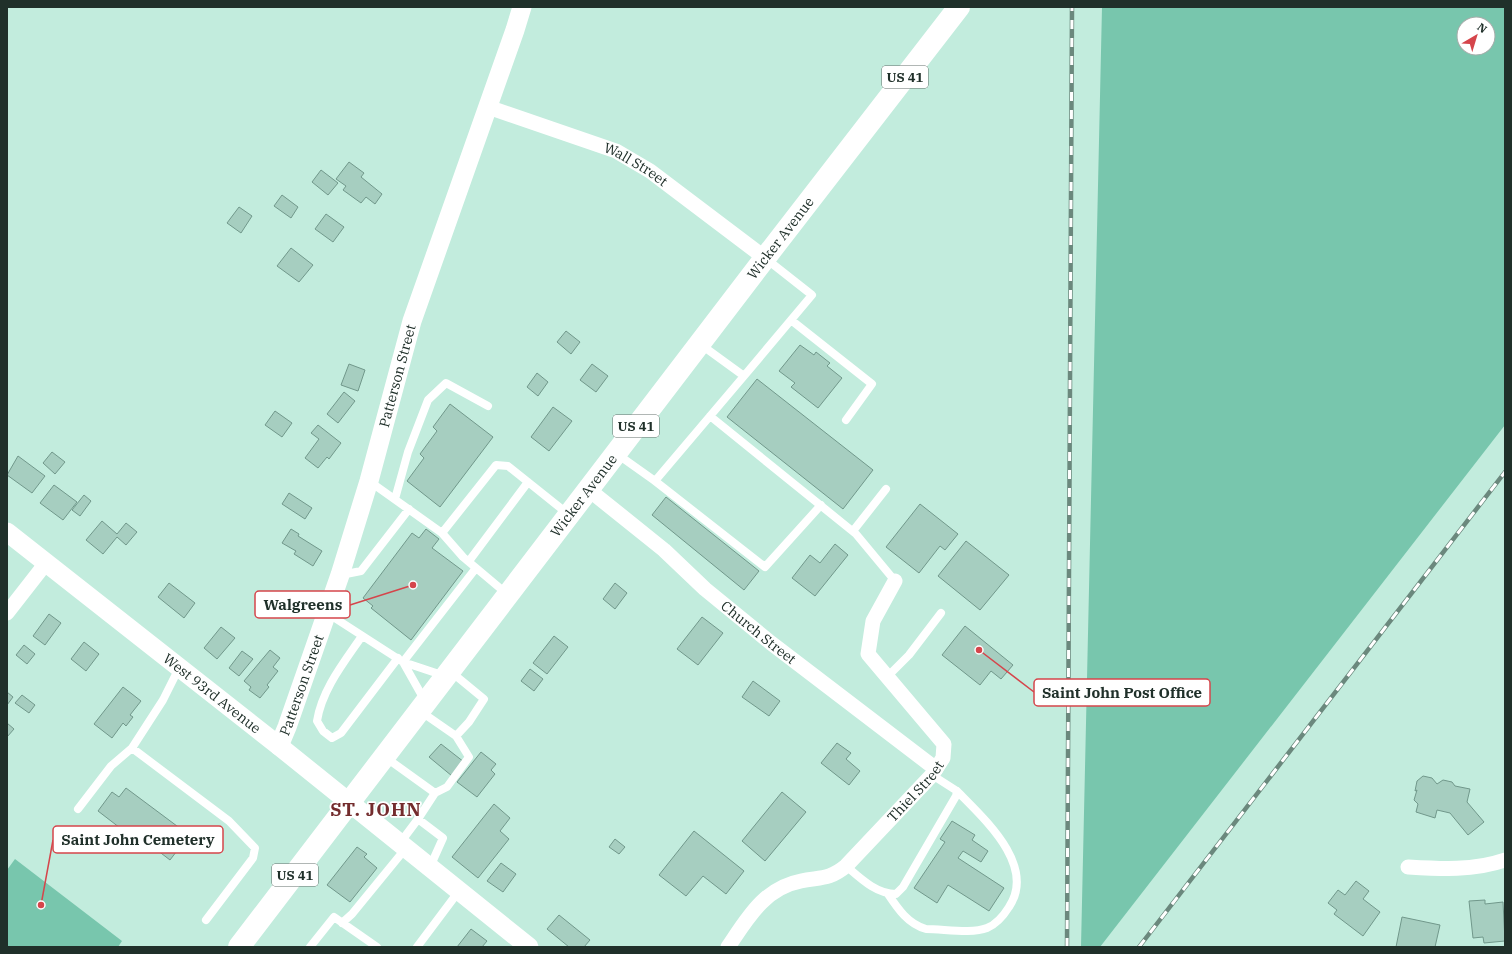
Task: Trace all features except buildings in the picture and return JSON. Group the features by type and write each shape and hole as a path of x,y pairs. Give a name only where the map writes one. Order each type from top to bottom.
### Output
{"highway":[{"name":"Wicker Avenue","path":"239,947 764,258 959,7"}],"street":[{"name":"Patterson Street","path":"279,746 288,727 340,575 369,481 412,321 522,7"},
{"name":"Wall Street","path":"488,107 616,151 650,171 764,258"},
{"name":"Church Street","path":"588,489 664,550 705,589 771,643 934,772"},
{"name":"West 93rd Avenue","path":"7,532 279,746 529,947"},
{"path":"7,613 46,563"},
{"name":"Thiel Street","path":"728,947 755,906 767,896 781,887 800,881 820,879 836,875 934,772 943,758 944,744 868,654 873,621 894,581"},
{"path":"1408,867 1461,870 1505,860"}],"lane":[{"path":"655,481 812,295 764,258"},
{"path":"791,320 872,384 846,420"},
{"path":"699,343 744,376"},
{"path":"395,499 408,452 428,400 446,383 488,406"},
{"path":"710,416 853,531 894,581"},
{"path":"616,453 655,481 765,567 821,505"},
{"path":"442,533 496,465 508,466 568,514"},
{"path":"369,481 442,533 476,568 508,594"},
{"path":"469,561 528,482"},
{"path":"853,531 886,489"},
{"path":"340,575 361,571 409,509"},
{"path":"362,636 334,678 318,710 317,721 323,731 332,738 341,733 476,568"},
{"path":"327,613 400,660 448,673 484,700 469,722 456,736"},
{"path":"887,677 909,655 941,614"},
{"path":"342,923 352,914 403,845 435,793 447,786 457,776 469,757 456,736 423,706 400,660"},
{"path":"78,809 111,766 132,748 163,700 179,668"},
{"path":"132,748 229,821 255,848 253,858 206,920"},
{"path":"385,757 435,793"},
{"path":"888,894 900,914 920,927 926,929 973,931 988,928 1002,917 1012,902 1017,884 1015,865 1009,852 989,824 957,791 934,772"},
{"path":"846,866 868,885 888,894 896,894 903,886 954,800 957,791"},
{"path":"418,819 443,838 430,867"},
{"path":"417,947 459,891"},
{"path":"310,947 334,917 377,947"}],"green space":[{"path":"1102,7 1505,7 1505,425 1100,947 1081,947"},
{"path":"15,859 122,941 118,947 7,947 7,870"}],"railway":[{"path":"1067,947 1072,7"},
{"path":"1139,947 1505,472"}],"place":[{"name":"Walgreens","path":"413,585"},
{"name":"Saint John Post Office","path":"979,650"},
{"name":"Saint John Cemetery","path":"41,905"}],"district":[{"name":"ST. JOHN","path":"376,809"}]}
